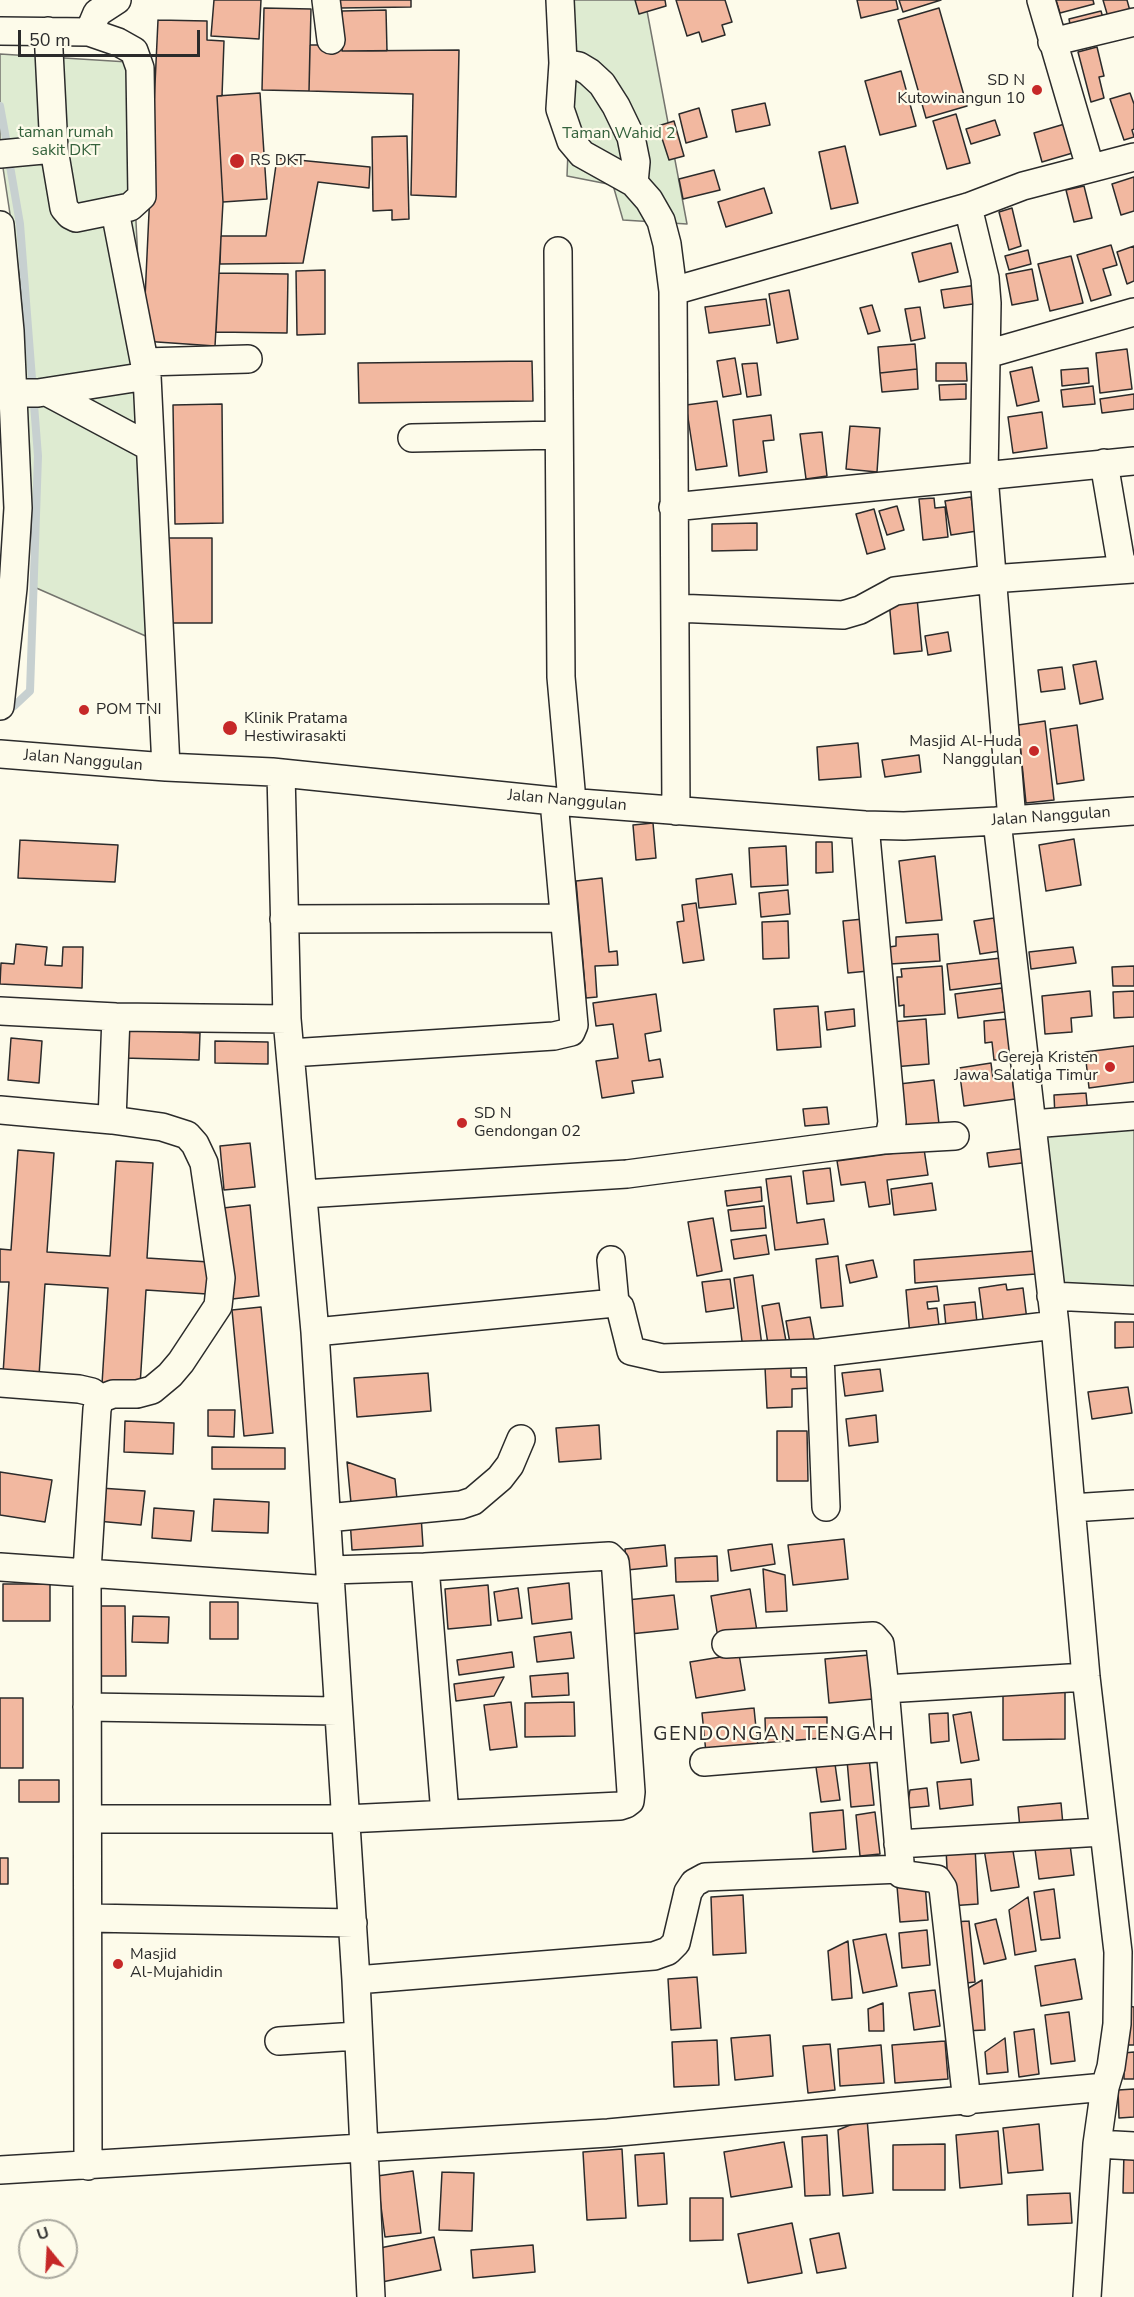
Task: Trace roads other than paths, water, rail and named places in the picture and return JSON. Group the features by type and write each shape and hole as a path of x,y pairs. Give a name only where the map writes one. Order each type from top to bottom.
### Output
{"street":[{"path":"89,32 97,13 117,0"},
{"path":"326,0 331,40"},
{"path":"560,0 563,63 560,109 571,141 582,154 634,183 650,200 662,221 668,244 673,291 676,811"},
{"path":"1041,0 1090,167"},
{"path":"1053,42 1134,22"},
{"path":"0,31 48,31 89,32 118,42 134,51 140,68 142,196 137,203 115,212 76,218 64,208 54,149 48,31"},
{"path":"563,63 579,66 590,72 602,84 616,106 631,137 636,162 634,183"},
{"path":"0,154 54,149"},
{"path":"673,291 968,207 1023,186 1134,157"},
{"path":"968,207 985,278 987,354 984,477 1004,821 1032,1124 1055,1325 1086,1677 1102,1832 1118,1952 1117,2024 1097,2144 1087,2297"},
{"path":"115,212 146,369 166,767"},
{"path":"0,225 32,393 18,508 14,588 0,706"},
{"path":"290,1053 554,1036 571,1032 574,1025 564,918 558,251"},
{"path":"987,354 1134,312"},
{"path":"32,393 146,369 248,359"},
{"path":"32,393 150,447"},
{"path":"412,438 559,435"},
{"path":"673,507 1134,461"},
{"path":"675,608 843,615 860,610 896,591 991,579 1128,569 1104,463"},
{"name":"Jalan Nanggulan","path":"0,754 280,773 563,801 865,825 904,826 1004,821 1134,810"},
{"path":"280,773 287,1019 304,1194 323,1468 336,1517 331,1580 337,1711 356,1980 362,2147 371,2297"},
{"path":"865,825 892,1122 890,1133 883,1140"},
{"path":"284,919 564,918"},
{"path":"0,1011 116,1017 287,1019"},
{"path":"112,1120 116,1017"},
{"path":"0,1110 112,1120 187,1135 195,1144 204,1163 221,1292 218,1306 182,1362 170,1375 152,1390 136,1394 113,1394 100,1399 96,1409 87,1571 88,2166"},
{"path":"1032,1124 1134,1116"},
{"path":"304,1194 627,1174 883,1140 955,1136"},
{"path":"611,1260 615,1303"},
{"path":"1051,1296 1134,1300"},
{"path":"315,1332 615,1303 620,1307 631,1351 662,1358 820,1353 1055,1325"},
{"path":"820,1353 826,1507"},
{"path":"0,1383 79,1389 92,1392 100,1399"},
{"path":"336,1517 461,1505 473,1501 500,1478 510,1465 521,1438"},
{"path":"1071,1508 1134,1504"},
{"path":"0,1567 331,1580 424,1567 600,1555 609,1556 615,1562 630,1800 620,1806 345,1819 88,1819"},
{"path":"424,1567 445,1814"},
{"path":"726,1644 873,1636 879,1640 900,1857 905,1877 937,1879 944,1888 967,2102"},
{"path":"885,1689 1086,1677"},
{"path":"87,1707 337,1711"},
{"path":"704,1762 889,1747"},
{"path":"356,1980 654,1956 668,1951 676,1943 688,1892 694,1883 705,1877 900,1857 1102,1832"},
{"path":"89,1918 352,1923"},
{"path":"279,2041 357,2036"},
{"path":"0,2170 608,2133 967,2102 1105,2087"},
{"path":"1097,2144 1134,2146"}],"waterway":[{"path":"0,106 6,139"},
{"path":"10,166 20,224 38,456 30,691 14,706"}],"place":[{"name":"SD N Kutowinangun 10","path":"1037,90"},
{"name":"RS DKT","path":"237,161"},
{"name":"POM TNI","path":"84,710"},
{"name":"Klinik Pratama Hestiwirasakti","path":"230,728"},
{"name":"Masjid Al-Huda Nanggulan","path":"1034,751"},
{"name":"Gereja Kristen Jawa Salatiga Timur","path":"1110,1067"},
{"name":"SD N Gendongan 02","path":"462,1123"},
{"name":"Masjid Al-Mujahidin","path":"118,1964"}],"district":[{"name":"GENDONGAN TENGAH","path":"774,1735"}],"park label":[{"name":"Taman Wahid 2","path":"619,134"},
{"name":"taman rumah sakit DKT","path":"66,142"}]}
